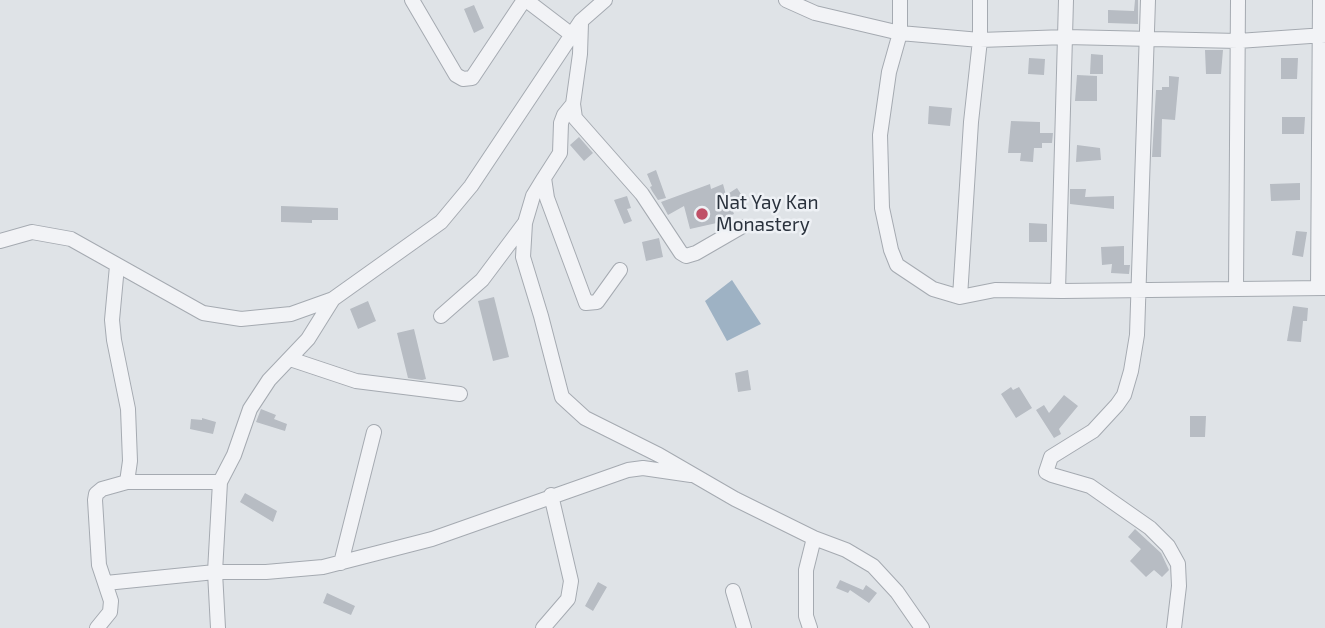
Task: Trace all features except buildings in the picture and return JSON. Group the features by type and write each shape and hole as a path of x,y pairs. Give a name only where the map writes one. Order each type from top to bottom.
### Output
{"street":[{"path":"412,0 456,75 463,79 472,78 525,0 572,35"},
{"path":"0,241 32,232 71,239 203,313 241,318 291,314 333,299 441,222 471,186 581,21 605,0"},
{"path":"786,0 815,6 901,33 980,40 1066,37 1238,41 1323,35"},
{"path":"900,0 901,33 889,72 880,135 882,208 897,265 933,289 960,296 995,290 1322,288 1323,35 1320,0"},
{"path":"960,296 981,0"},
{"path":"1058,291 1066,0"},
{"path":"1147,0 1137,335 1132,371 1124,395 1093,431 1051,457 1046,472 1090,486 1150,528 1168,546 1178,564 1179,586 1174,628"},
{"path":"1236,289 1238,0"},
{"path":"581,21 580,54 573,104 575,118 642,194 681,253 686,256 696,253 741,227"},
{"path":"573,104 561,123 559,153 533,197 525,223 523,257 562,397 585,418 659,454 735,499 814,538 846,550 873,566 897,592 922,628"},
{"path":"544,178 547,198 586,303 597,302 620,270"},
{"path":"441,316 482,280 525,223"},
{"path":"117,266 112,320 128,409 130,448 127,482"},
{"path":"218,628 215,572 220,482 250,409 269,380 308,340 333,299"},
{"path":"290,359 356,381 460,394"},
{"path":"341,563 373,432"},
{"path":"106,583 215,572 266,572 323,567 432,539 628,470 643,468 696,476"},
{"path":"97,628 110,612 111,601 99,565 96,494 102,489 127,482 220,482"},
{"path":"543,628 568,599 571,581 551,495"},
{"path":"810,628 806,616 806,570 814,538"},
{"path":"733,591 744,628"}],"water":[{"path":"732,280 761,324 727,341 705,301"}],"place":[{"name":"Nat Yay Kan Monastery","path":"702,214"}]}
